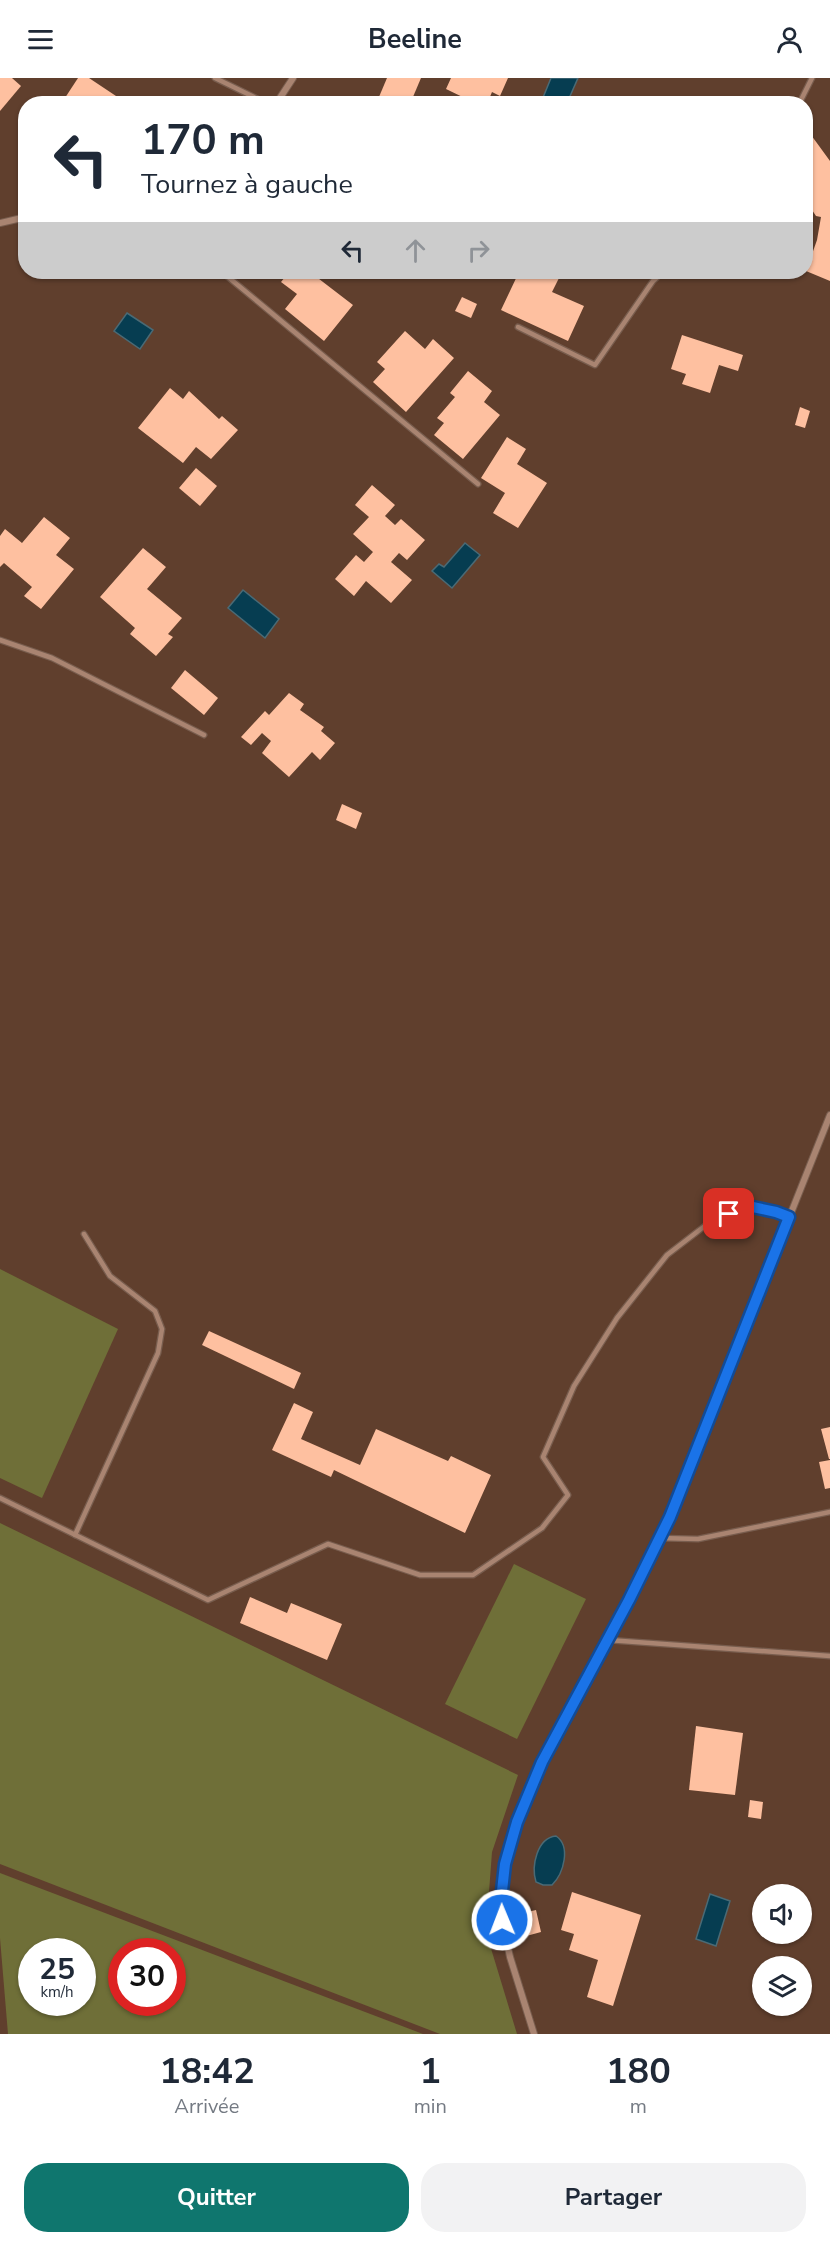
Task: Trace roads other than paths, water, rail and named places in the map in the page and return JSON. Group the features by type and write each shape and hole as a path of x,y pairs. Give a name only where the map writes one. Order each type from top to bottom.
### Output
{"street":[{"path":"281,96 293,78"},
{"path":"0,223 18,219"},
{"path":"534,2034 510,1957 502,1920 505,1864 517,1822 542,1762 608,1640 670,1517 830,1115"}],"lane":[{"path":"215,78 252,96"},
{"path":"803,96 812,78"},
{"path":"230,279 478,484"},
{"path":"518,327 595,365 655,279"},
{"path":"0,640 52,658 204,735"},
{"path":"0,1498 208,1600 328,1544 420,1575 473,1575 542,1528 568,1495 543,1456 574,1386 618,1318 667,1255 710,1222 748,1206 789,1217"},
{"path":"75,1535 158,1353 162,1329 155,1311 110,1276 84,1234"},
{"path":"659,1538 698,1539 830,1512"},
{"path":"608,1640 830,1656"}],"water":[{"path":"551,78 578,78 570,96 544,96"},
{"path":"127,313 153,330 140,349 114,331"},
{"path":"465,543 480,555 452,588 432,571 439,564 444,567"},
{"path":"243,590 279,619 265,638 228,608"},
{"path":"556,1836 561,1840 563,1846 564,1860 560,1874 552,1885 543,1885 536,1882 535,1861 544,1842"},
{"path":"710,1894 730,1901 716,1946 696,1939"}]}
